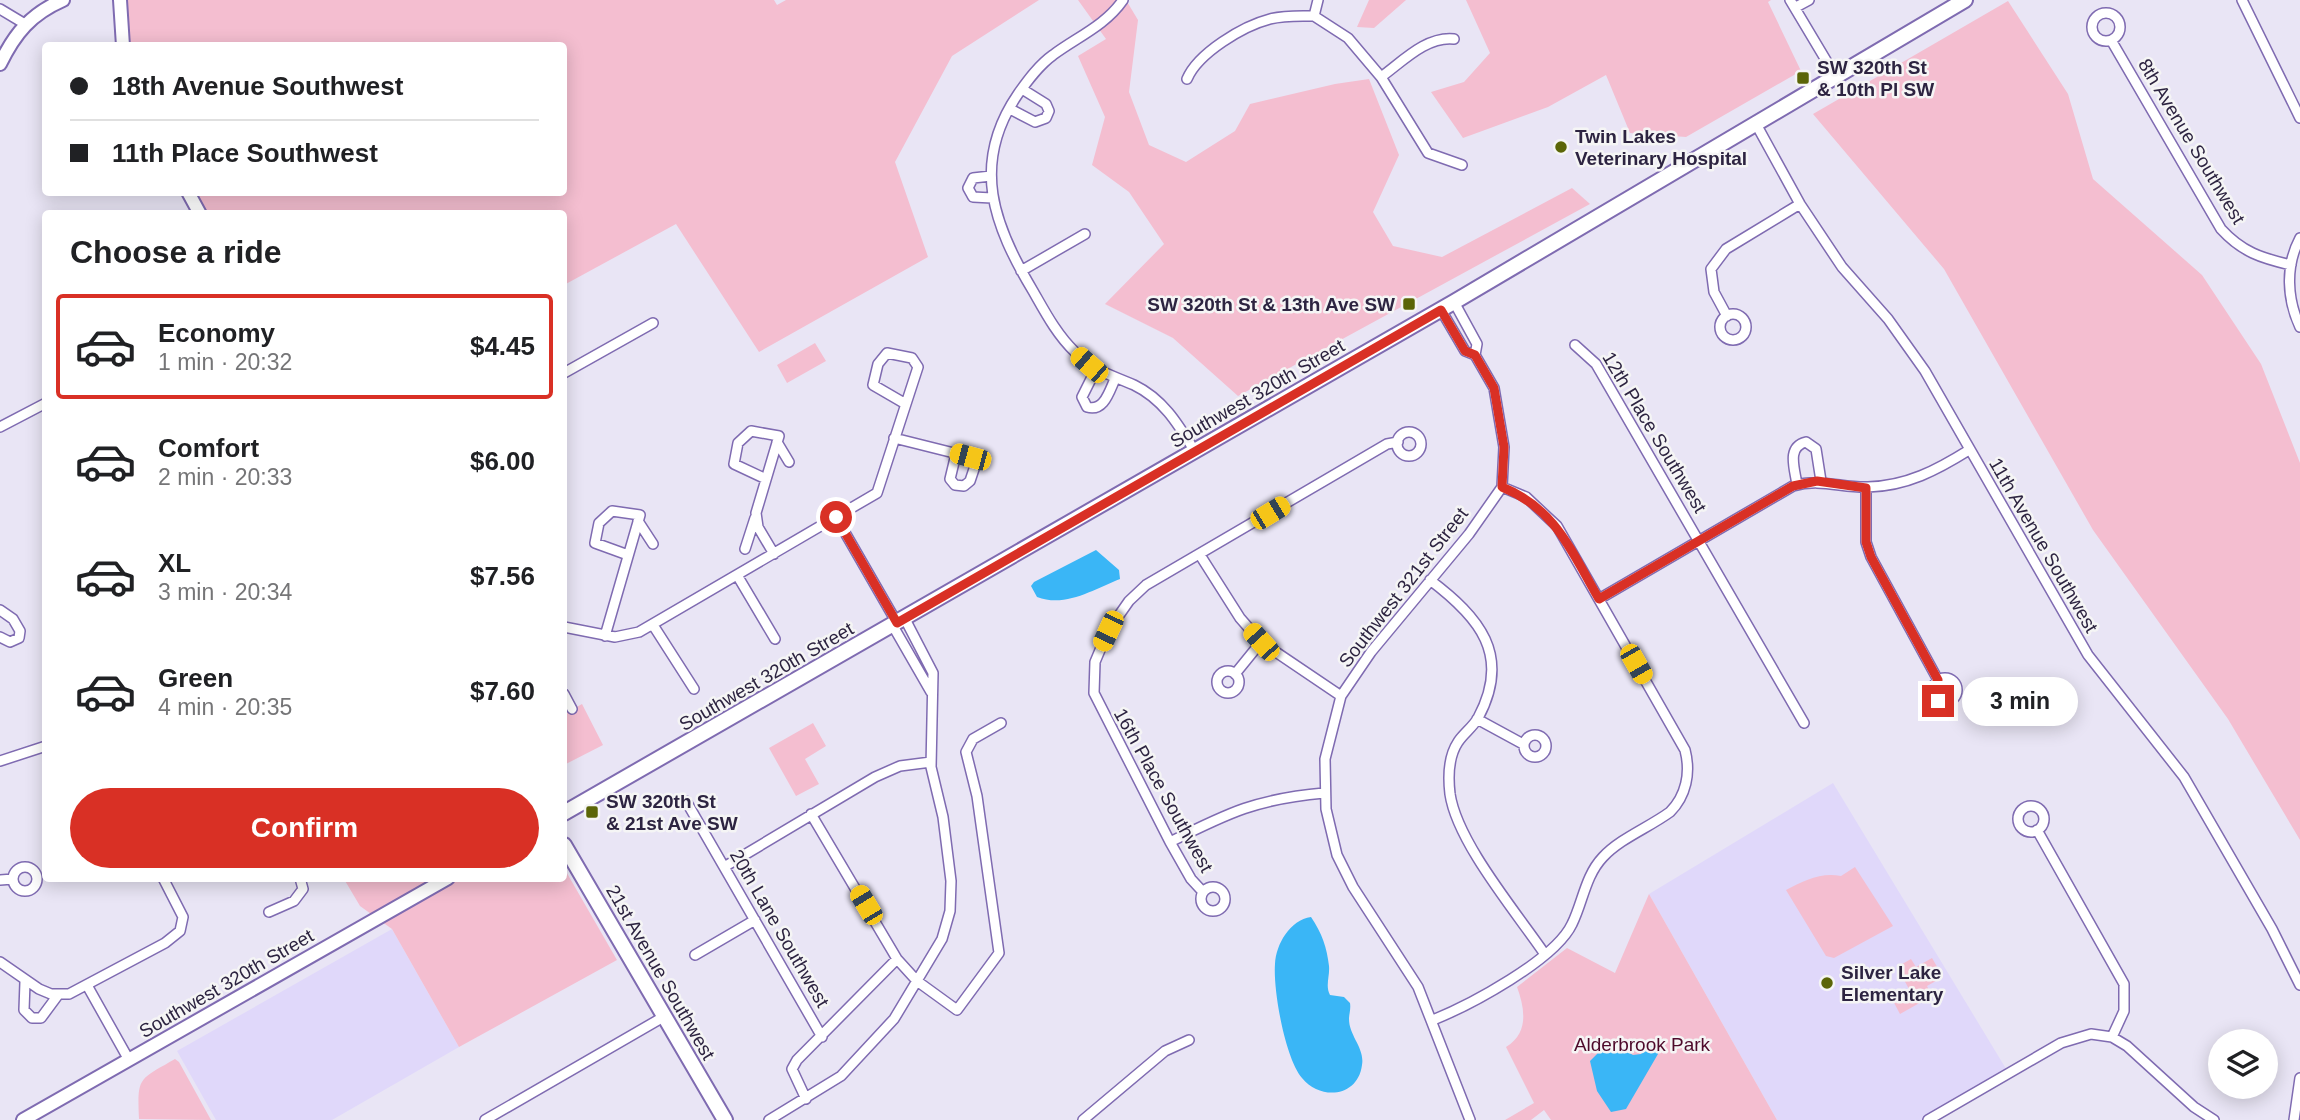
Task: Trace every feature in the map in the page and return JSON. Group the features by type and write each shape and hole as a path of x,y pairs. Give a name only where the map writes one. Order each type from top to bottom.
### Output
{"main road":[{"path":"0,64 10,42 25,24 40,10 63,0"},
{"path":"120,0 123,42"},
{"name":"Southwest 320th Street","path":"567,811 1447,306 1965,0"},
{"name":"21st Avenue Southwest","path":"567,850 725,1120"},
{"name":"Southwest 320th Street","path":"23,1120 441,882"}],"street":[{"path":"1123,0 1104,21 1050,57 1022,89 997,138 991,176 992,198 1003,236 1021,271 1074,352 1096,369 1142,390 1166,408 1194,450"},
{"path":"1314,16 1318,0"},
{"path":"1808,0 1793,4 1836,76"},
{"path":"2242,0 2300,118"},
{"path":"0,9 25,24"},
{"path":"1187,79 1197,61 1207,52 1257,23 1281,16 1314,16 1348,38 1381,77 1428,153 1462,165"},
{"path":"1381,77 1427,44 1444,38 1454,39"},
{"name":"8th Avenue Southwest","path":"2111,40 2221,229 2235,244 2256,257 2291,265"},
{"path":"1010,109 1035,122 1048,115 1046,104 1022,89"},
{"name":"11th Avenue Southwest","path":"1756,124 1800,204 1842,267 1888,319 1925,371 2088,655 2184,777 2278,938 2300,985"},
{"path":"991,176 973,178 968,188 970,195 976,198 992,198"},
{"path":"1727,316 1714,292 1711,269 1726,249 1800,204"},
{"path":"1021,271 1085,234"},
{"path":"2300,238 2291,265 2290,295 2300,327"},
{"path":"1447,306 1465,351 1475,355"},
{"path":"1433,1020 1478,1000 1561,941 1572,926 1586,885 1602,858 1670,813 1682,794 1689,764 1685,750 1557,526 1526,497 1502,487 1504,447 1494,388 1475,355 1476,344 1447,306"},
{"path":"567,371 653,323"},
{"name":"12th Place Southwest","path":"1575,345 1596,364 1804,723"},
{"path":"567,628 605,636 624,636 653,625 879,491 918,363 912,358 887,353 878,364 873,385 904,403"},
{"path":"1096,369 1082,397 1087,407 1094,409 1101,406 1115,379"},
{"path":"0,428 42,405"},
{"path":"745,549 779,436 755,431 745,435 738,443 735,465 766,479"},
{"path":"894,438 956,454"},
{"path":"777,442 789,462"},
{"path":"1341,696 1261,642 1240,618 1200,555 1387,444 1398,442"},
{"path":"1797,485 1793,452 1798,445 1806,442 1816,449 1821,481"},
{"path":"1599,599 1797,485 1821,481 1866,488 1912,480 1969,450"},
{"name":"Southwest 321st Street","path":"1470,1120 1418,987 1345,872 1331,833 1324,793 1325,759 1341,696 1371,652 1502,487"},
{"path":"1866,488 1866,542 1871,557 1938,680"},
{"path":"605,636 640,515 616,510 606,514 599,523 596,544 628,555"},
{"path":"756,513 758,527 774,554"},
{"path":"769,1120 841,1076 894,1019 942,939 950,911 951,881 943,817 931,762 930,665 898,623 836,517"},
{"path":"638,521 653,544"},
{"name":"16th Place Southwest","path":"1200,555 1146,585 1116,618 1095,662 1093,685 1096,703 1170,842 1191,879 1203,892"},
{"path":"737,575 775,639"},
{"path":"1430,580 1463,605 1487,640 1493,664 1488,694 1477,719 1457,744 1450,762 1453,807 1471,845 1544,953"},
{"path":"0,610 13,619 20,631 19,638 10,642 0,637"},
{"path":"653,625 694,689"},
{"path":"1234,674 1261,642"},
{"path":"567,700 572,709"},
{"path":"1477,719 1523,744"},
{"path":"811,814 897,959 917,981 957,1010 999,953 977,796 967,752 973,739 1001,723"},
{"path":"0,761 42,747"},
{"path":"724,867 811,814 900,766 931,762"},
{"path":"1170,842 1226,814 1261,801 1324,793"},
{"name":"20th Lane Southwest","path":"686,801 822,1037"},
{"path":"2037,830 2124,984 2124,1011 2112,1037"},
{"path":"0,880 13,879"},
{"path":"0,962 25,982 39,989 59,995 77,993 165,943 184,925 181,912 165,882"},
{"path":"270,912 298,897 303,889 301,882"},
{"path":"695,955 755,920"},
{"name":"20th Lane Southwest","path":"806,1099 794,1079 792,1069 797,1060 897,959"},
{"path":"25,982 24,1010 32,1018 41,1017 50,1002 59,995"},
{"path":"88,987 129,1060"},
{"path":"485,1120 665,1016"},
{"path":"1928,1120 2060,1043 2084,1034 2112,1037 2127,1046 2194,1107 2214,1120"},
{"path":"1083,1120 1164,1051 1189,1040"},
{"path":"2294,1120 2300,1078"},
{"path":"1094,1112 1100,1120"}],"shaded area":[{"name":"Silver Lake Elementary","path":"1833,783 2008,1072 1928,1120 1777,1120 1649,894"},
{"path":"392,929 459,1047 332,1120 216,1120 177,1051"}],"green space":[{"path":"120,0 774,0 777,5 786,0 1039,0 952,56 895,162 928,257 759,352 676,224 567,283 567,210 198,210 190,196 567,196 567,42 123,42"},
{"path":"1078,0 1126,0 1138,20 1129,92 1149,145 1186,162 1235,131 1250,104 1369,79 1399,155 1373,212 1393,246 1442,257 1572,188 1590,204 1238,396 1173,338 1105,304 1164,244 1129,192 1092,165 1105,117 1078,56 1106,39"},
{"path":"1369,0 1406,0 1374,28 1357,27"},
{"path":"1466,0 1771,0 1768,2 1801,71 1686,137 1630,133 1606,75 1548,107 1463,138 1431,92 1464,82 1490,53"},
{"path":"2008,1 2068,94 2093,179 2202,275 2261,364 2300,463 2300,840 2228,719 2093,530 1944,269 1813,114"},
{"path":"815,343 826,361 787,383 777,365"},
{"path":"582,704 603,745 567,763 567,712"},
{"path":"813,723 826,746 805,759 819,784 796,796 769,748"},
{"path":"1855,867 1893,926 1834,958 1826,956 1786,890 1819,876 1841,876"},
{"path":"567,873 617,960 459,1047 392,929 360,906 346,882 567,882"},
{"name":"Alderbrook Park","path":"1649,894 1777,1120 1551,1120 1544,1110 1531,1120 1505,1120 1534,1103 1506,1047 1519,1035 1522,1028 1523,1012 1517,987 1567,948 1615,973"},
{"path":"1932,958 1943,977 1927,986 1932,996 1900,1014 1892,999 1909,989 1897,967 1911,959 1916,967"},
{"path":"175,1059 211,1120 139,1119 139,1094 143,1081"}],"water":[{"path":"1096,550 1119,570 1120,579 1069,599 1048,600 1037,597 1031,586 1034,582"},
{"path":"1311,917 1327,953 1330,995 1344,997 1350,1003 1351,1031 1362,1059 1359,1076 1354,1084 1338,1092 1319,1090 1302,1078 1285,1040 1278,1006 1275,964 1278,949 1291,928 1303,919"},
{"path":"1647,1046 1657,1046 1658,1054 1626,1109 1611,1112 1597,1091 1590,1061 1599,1052 1622,1049 1633,1055 1641,1054"}],"place":[{"name":"SW 320th St & 10th Pl SW","path":"1803,78"},
{"name":"Twin Lakes Veterinary Hospital","path":"1561,147"},
{"name":"SW 320th St & 13th Ave SW","path":"1409,304"},
{"name":"SW 320th St & 21st Ave SW","path":"592,812"},
{"name":"Silver Lake Elementary","path":"1827,983"}],"route":[{"path":"836,517 897,623 1441,310 1465,351 1475,355 1494,388 1504,447 1502,487 1526,497 1543,510 1557,526 1599,599 1793,486 1817,481 1866,488 1866,542 1875,569 1938,680 1932,690 1938,701"}]}
